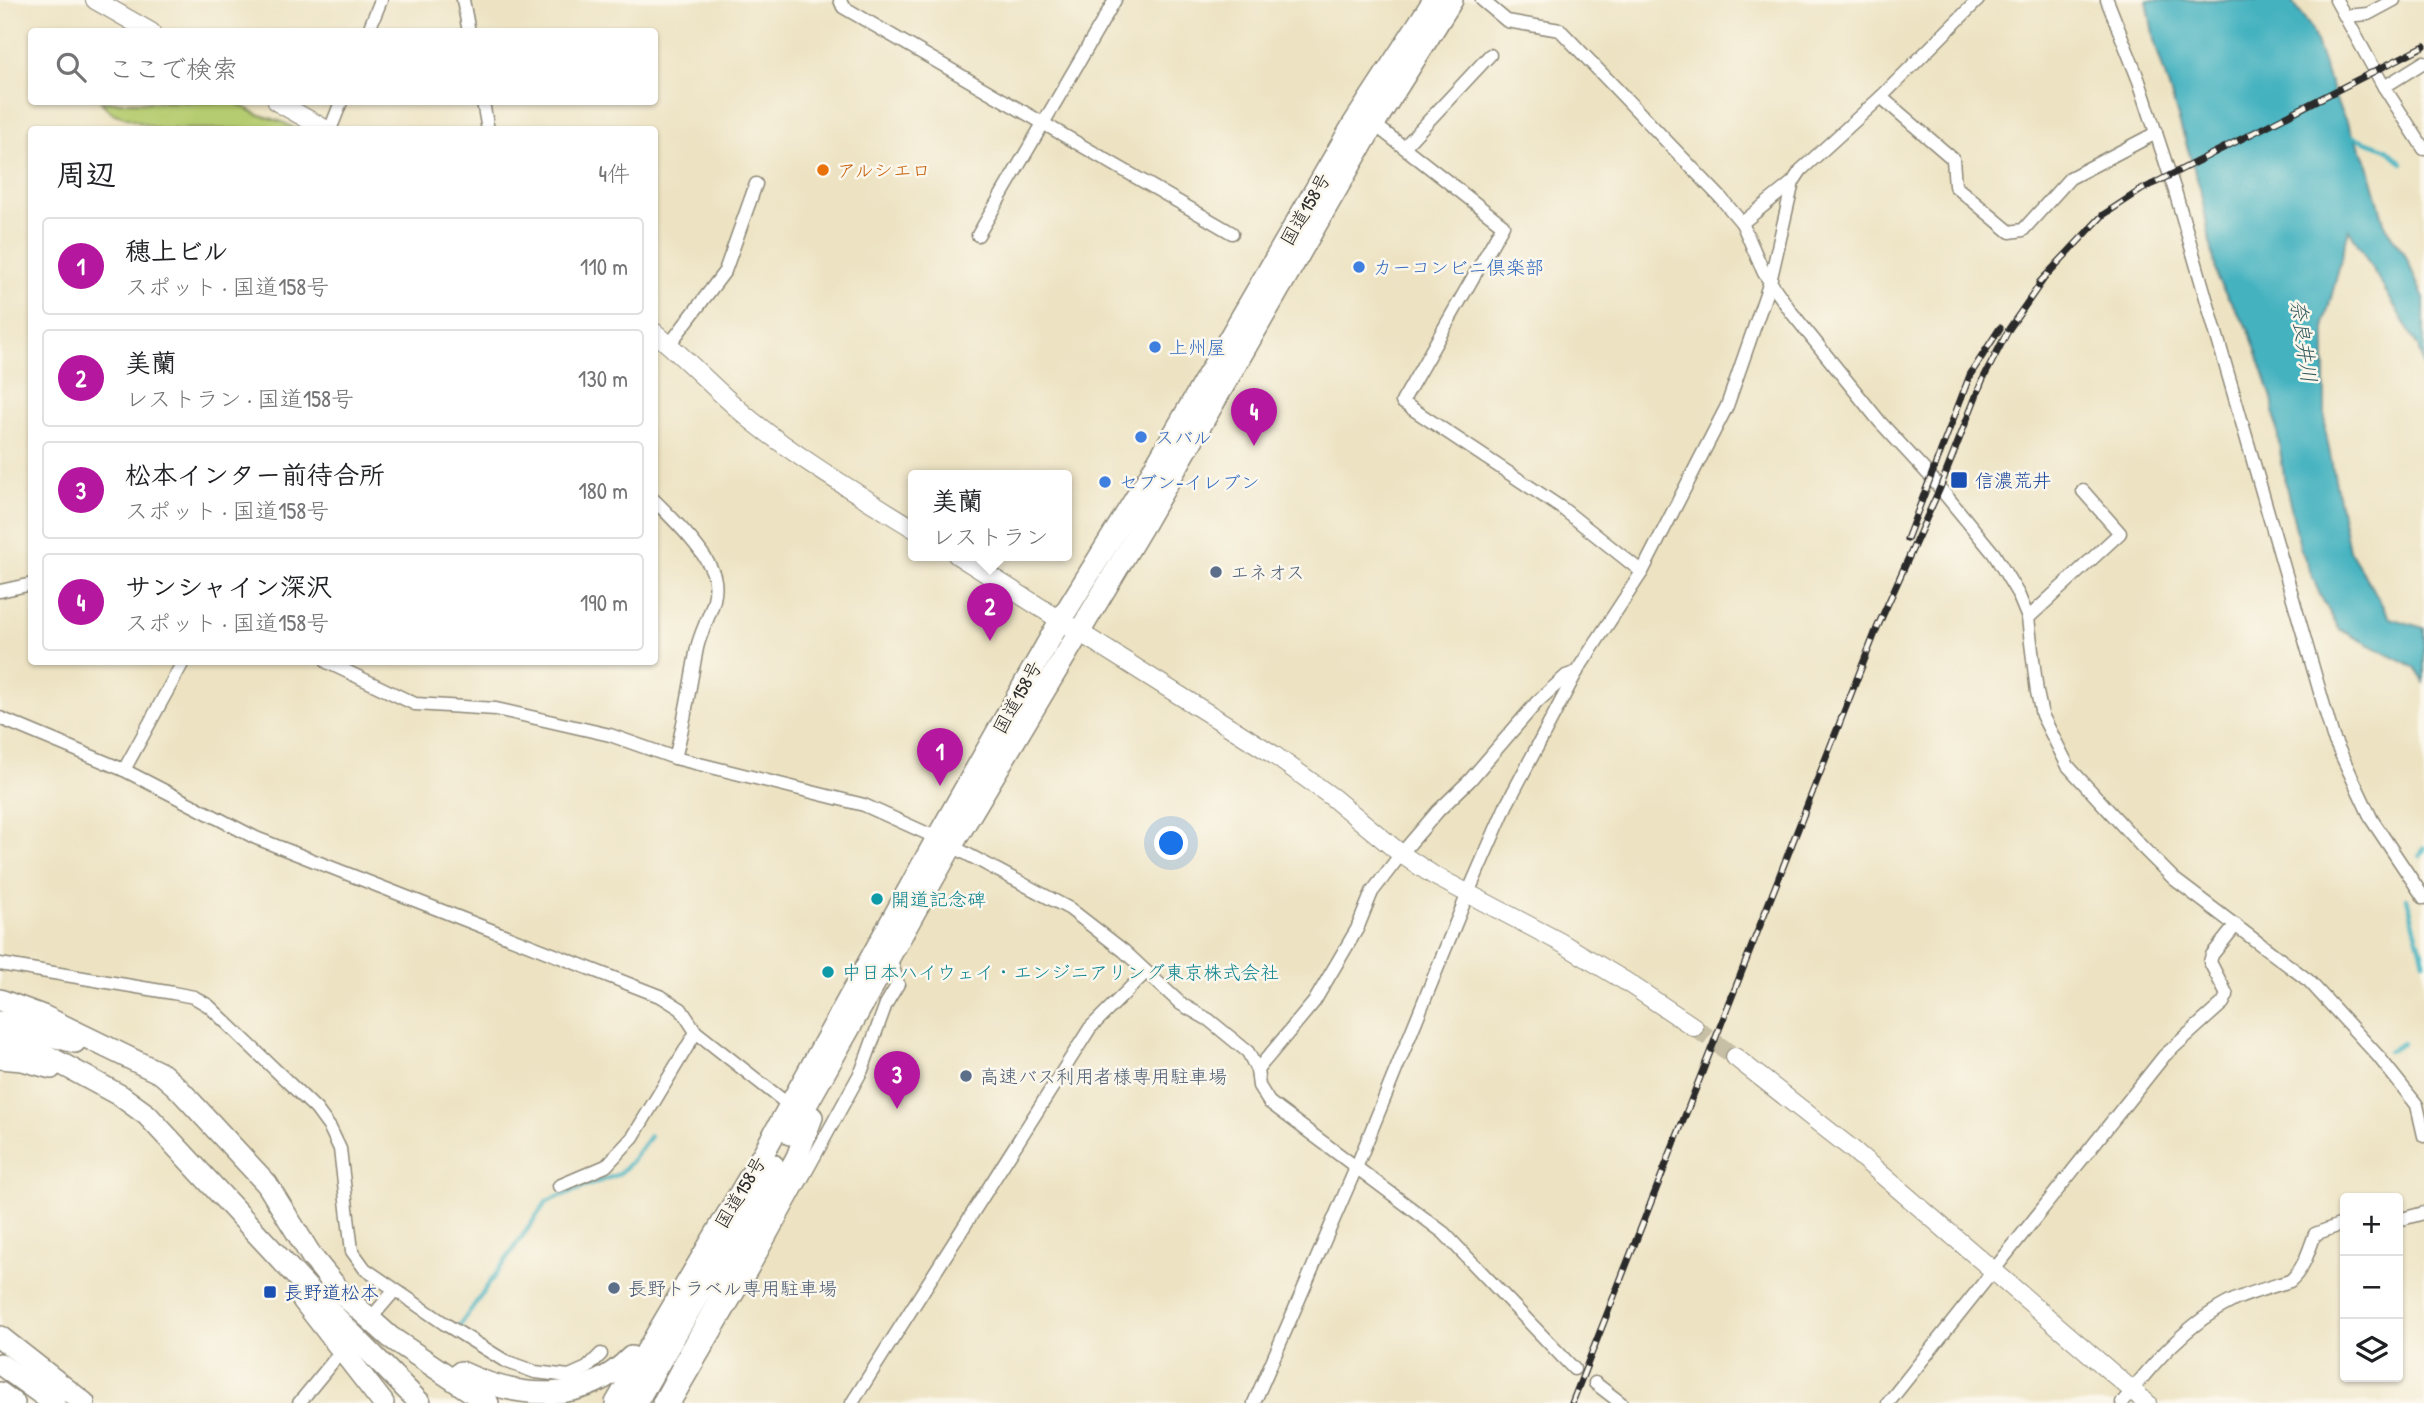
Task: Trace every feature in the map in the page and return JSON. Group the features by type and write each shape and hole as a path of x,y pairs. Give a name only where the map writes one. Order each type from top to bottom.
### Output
{"highway":[{"name":"国道158号","path":"641,1401 890,957 944,842 1060,621 1150,475 1354,123 1434,0"},
{"name":"国道158号","path":"616,1403 944,842 1078,633 1145,522 1374,124 1452,0"},
{"path":"0,1000 43,1016 162,1074 267,1184 326,1276 359,1311 390,1337 488,1403"},
{"path":"0,1022 128,1057"},
{"path":"0,1038 38,1051 121,1096 147,1115 311,1292 420,1403"},
{"path":"669,1399 797,1157 836,1054"},
{"path":"0,1058 45,1066 121,1096"},
{"path":"237,1212 383,1403"},
{"path":"390,1337 488,1385 524,1398 572,1401 588,1396 614,1378 628,1363 663,1310 687,1281"},
{"path":"0,1337 84,1403"},
{"path":"0,1364 54,1403"},
{"path":"0,1392 14,1403"}],"street":[{"path":"95,0 144,28"},
{"path":"370,28 381,0"},
{"path":"463,0 468,28"},
{"path":"840,0 844,7 1232,233"},
{"path":"978,236 1115,0"},
{"path":"1482,0 1507,21 1560,30 1694,167 1742,223 1770,282 1880,422 1935,482 1994,554 2018,594 2028,618 2042,715 2068,766 2174,878 2309,981 2378,1056 2417,1105 2424,1136"},
{"path":"1742,223 1793,182 1801,170 1881,97 1978,0"},
{"path":"2107,0 2139,81 2175,191 2333,737 2372,820 2424,898"},
{"path":"2336,0 2384,87 2424,149"},
{"path":"2346,16 2368,14 2394,0"},
{"path":"1404,147 1490,55"},
{"path":"2384,87 2424,62"},
{"path":"1881,97 1953,159 1955,186 2010,232 2023,230 2070,178 2156,134"},
{"path":"283,105 322,126"},
{"path":"331,126 340,105"},
{"path":"484,105 487,126"},
{"path":"1374,124 1503,225 1402,402 1563,509 1642,572"},
{"path":"1254,1403 1356,1168 1506,806 1577,671 1642,572 1727,406 1770,282 1793,182"},
{"path":"669,345 725,271 756,184"},
{"path":"658,335 713,387 783,444 811,465 908,525"},
{"path":"2028,618 2120,533 2083,491"},
{"path":"658,504 709,564 715,585 715,598 698,646 686,717 675,758"},
{"path":"966,561 1274,755 1332,797 1401,854 1433,875 1582,955 1694,1027"},
{"path":"0,591 28,585"},
{"path":"124,770 181,665"},
{"path":"333,665 415,704 496,709 610,735 675,758 864,805 944,842 1070,909 1124,951 1181,1004 1209,1020 1248,1052 1257,1070 1259,1086 1269,1102 1444,1233 1574,1369"},
{"path":"1257,1070 1314,1002 1357,929 1372,892 1401,854 1438,811 1470,780 1536,702 1566,676 1577,671"},
{"path":"0,718 124,770 256,838 662,997 681,1009 696,1032 790,1106"},
{"path":"1888,1403 2164,1056 2222,1003 2227,995 2210,962 2212,955 2236,925"},
{"path":"669,1399 753,1268 862,1070 886,1004 898,984 890,957"},
{"path":"0,964 194,997 209,1006 316,1109 330,1128 340,1149 352,1251 365,1269 505,1361 535,1371 569,1376 587,1368 601,1354"},
{"path":"852,1403 1090,1028 1145,973"},
{"path":"559,1186 606,1166 633,1137 696,1032"},
{"path":"1735,1057 1852,1149 1994,1269 2127,1396 2147,1403"},
{"path":"2403,1219 2424,1213"},
{"path":"2127,1396 2138,1380 2171,1347 2214,1312 2248,1294 2290,1281 2304,1263 2315,1234 2340,1225"},
{"path":"377,1311 395,1290"},
{"path":"299,1403 335,1359"},
{"path":"1595,1383 1621,1403"}],"green space":[{"path":"104,105 240,105 290,126 150,126 112,113"}],"water":[{"name":"奈良井川","path":"2147,0 2291,0 2311,28 2339,108 2367,161 2385,226 2405,255 2424,299 2424,369 2418,346 2349,229 2325,321 2325,429 2349,550 2390,618 2424,628 2424,682 2415,668 2339,629 2320,595 2300,547 2285,482 2272,398 2249,330 2218,281 2200,188 2154,40"}],"waterway":[{"path":"2351,136 2387,149 2402,163"},
{"path":"2420,856 2424,848"},
{"path":"2407,898 2424,961"},
{"path":"2388,1051 2403,1043"},
{"path":"459,1327 547,1201 619,1174 650,1136"}],"tunnel":[{"path":"1694,1027 1735,1057"}],"railway":[{"path":"2039,283 2103,215 2141,190 2424,46"},
{"path":"1572,1403 1877,628 1940,488 1982,381 2009,329 2045,277"},
{"path":"1907,539 1970,375 2000,328"}],"place":[{"name":"アルシエロ","path":"823,170"},
{"name":"カーコンビニ倶楽部","path":"1359,267"},
{"name":"上州屋","path":"1155,347"},
{"name":"スバル","path":"1141,437"},
{"name":"サンシャイン深沢","path":"1254,446"},
{"name":"信濃荒井","path":"1959,480"},
{"name":"セブン-イレブン","path":"1105,482"},
{"name":"エネオス","path":"1216,572"},
{"name":"美蘭","path":"990,641"},
{"name":"穂上ビル","path":"940,786"},
{"name":"開道記念碑","path":"877,899"},
{"name":"中日本ハイウェイ・エンジニアリング東京株式会社","path":"828,972"},
{"name":"高速バス利用者様専用駐車場","path":"966,1076"},
{"name":"松本インター前待合所","path":"897,1109"},
{"name":"長野トラベル専用駐車場","path":"614,1288"},
{"name":"長野道松本","path":"270,1292"}]}
